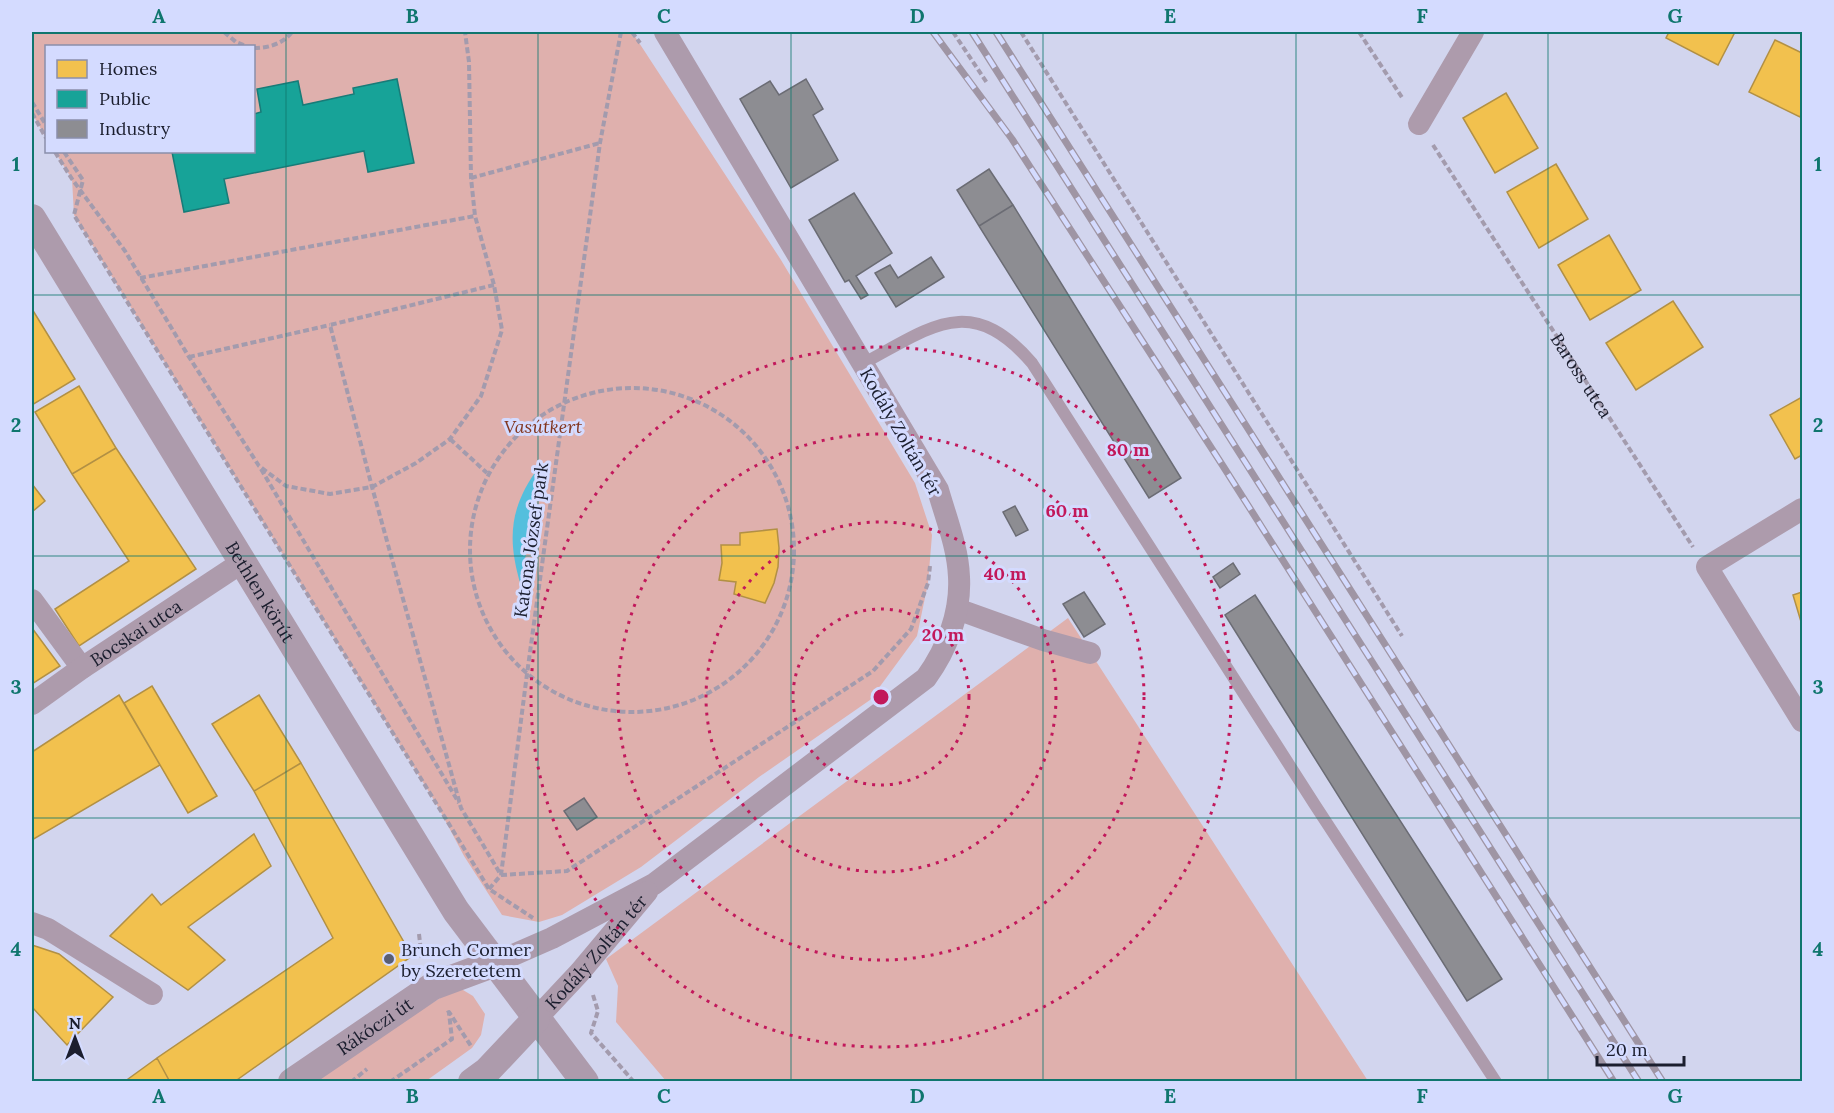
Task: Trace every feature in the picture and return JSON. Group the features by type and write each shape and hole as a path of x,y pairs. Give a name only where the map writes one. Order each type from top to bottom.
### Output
{"street":[{"name":"Kodály Zoltán tér","path":"495,963 552,938 654,884 926,678 939,659 949,637 957,609 959,577 938,490 665,32"},
{"path":"1419,124 1473,32"},
{"name":"Bethlen körút","path":"32,218 456,910 585,1082"},
{"path":"1803,508 1707,567 1803,721"},
{"name":"Bocskai utca","path":"32,704 241,562"},
{"path":"32,600 82,668"},
{"path":"957,609 1044,640 1090,652"},
{"name":"Kodály Zoltán tér","path":"536,1019 580,972 654,884"},
{"path":"32,923 48,929 152,994"},
{"name":"Rákóczi út","path":"292,1082 433,986 495,963"},
{"path":"472,1082 488,1071 536,1019"}],"lane":[{"path":"862,364 932,326 952,322 979,324 994,329 1032,363 1315,805 1496,1082"}],"path":[{"path":"224,32 244,45"},
{"path":"255,48 277,44 292,32"},
{"path":"259,466 286,486 330,494 372,487 416,463 450,439 481,396 501,330 494,285 475,216 471,178 469,62 465,32"},
{"name":"Katona József park","path":"501,875 526,674 600,143 621,32"},
{"path":"632,32 645,51"},
{"path":"953,32 987,83"},
{"path":"1021,32 1402,636"},
{"name":"Baross utca","path":"1359,32 1707,567"},
{"path":"32,102 45,123"},
{"path":"32,113 45,136"},
{"path":"471,178 600,143"},
{"path":"56,153 80,191 125,252 259,466 501,875"},
{"path":"65,153 83,180 74,215 489,889 539,922"},
{"path":"140,278 475,216"},
{"path":"189,357 330,326 494,285"},
{"path":"330,326 372,487 462,808"},
{"path":"644,388 681,395 716,411 746,434 770,463 786,497 794,534 793,572 784,609 766,642 748,663 711,692 675,706 638,712 600,710 564,698 526,674 500,646 478,606 469,562 472,516 488,473 509,443 537,418 565,398 606,389 644,388"},
{"path":"450,439 488,473"},
{"path":"489,889 501,875 567,871 873,670 911,629 928,583 930,559"},
{"path":"419,934 423,962"},
{"path":"591,986 598,1011 591,1033 634,1082"},
{"path":"440,1017 449,1012"},
{"path":"449,1012 472,1048"},
{"path":"390,1082 452,1038 449,1012"},
{"path":"351,1082 369,1068"}],"green space":[{"name":"Vasútkert","path":"32,32 632,32 781,260 915,483 932,535 928,583 917,636 870,700 759,777 641,867 562,915 539,922 502,915 464,856 437,805 74,215 72,179 56,153 255,153 255,45 45,45 45,136 32,113"},
{"path":"1068,618 1368,1081 666,1081 616,1022 618,986 606,959"},
{"path":"458,987 473,996 485,1014 481,1035 472,1048 426,1081 304,1082"}],"water":[{"path":"539,467 521,586 513,539 516,510"}],"building: Homes":[{"path":"1669,32 1735,32 1718,65 1666,38"},
{"path":"1775,40 1802,53 1802,112 1800,117 1749,92"},
{"path":"1506,93 1538,148 1495,173 1463,118"},
{"path":"1556,164 1588,219 1539,248 1507,192"},
{"path":"1609,235 1641,290 1590,320 1558,265"},
{"path":"1673,301 1703,347 1636,390 1606,343"},
{"path":"32,309 75,379 32,405"},
{"path":"79,386 116,448 72,474 35,412"},
{"path":"1802,397 1802,455 1795,459 1770,415"},
{"path":"116,448 196,569 79,646 55,609 129,561 72,474"},
{"path":"32,484 45,501 32,512"},
{"path":"777,529 778,567 765,603 734,594 736,582 719,580 722,563 721,545 740,545 740,533"},
{"path":"1802,592 1802,625 1793,595"},
{"path":"32,628 60,666 32,684"},
{"path":"152,686 217,796 188,813 124,703"},
{"path":"119,695 160,765 32,840 32,752"},
{"path":"259,695 301,763 254,791 212,724"},
{"path":"301,763 412,956 234,1082 170,1082 157,1058 333,938 254,791"},
{"path":"254,834 271,866 188,927 225,960 188,990 110,936 152,894 161,905"},
{"path":"32,945 59,954 113,997 67,1045 32,1007"},
{"path":"157,1058 170,1082 124,1082"}],"building: Public":[{"path":"397,79 414,163 368,172 364,151 224,179 229,203 184,212 172,153 255,153 255,114 261,112 257,89 298,81 303,105 354,94 353,88"}],"building: Industry":[{"path":"806,79 823,109 813,115 838,160 791,188 740,99 770,81 779,95"},
{"path":"989,169 1013,205 979,226 957,190"},
{"path":"854,193 892,253 856,276 868,295 861,299 849,280 845,282 809,220"},
{"path":"1013,205 1181,478 1149,498 979,226"},
{"path":"931,257 944,277 896,307 875,273 890,265 898,278"},
{"path":"1015,506 1028,530 1016,536 1003,512"},
{"path":"1233,563 1240,574 1220,588 1213,577"},
{"path":"1084,592 1105,624 1084,637 1063,604"},
{"path":"1255,595 1502,979 1467,1001 1225,615"},
{"path":"584,798 597,817 577,830 564,811"}],"railway":[{"path":"933,32 1012,139 1223,466 1614,1082"},
{"path":"972,32 1639,1082"},
{"path":"996,32 1663,1082"}],"place":[{"name":"Brunch Cormer by Szeretetem","path":"389,959"}]}
